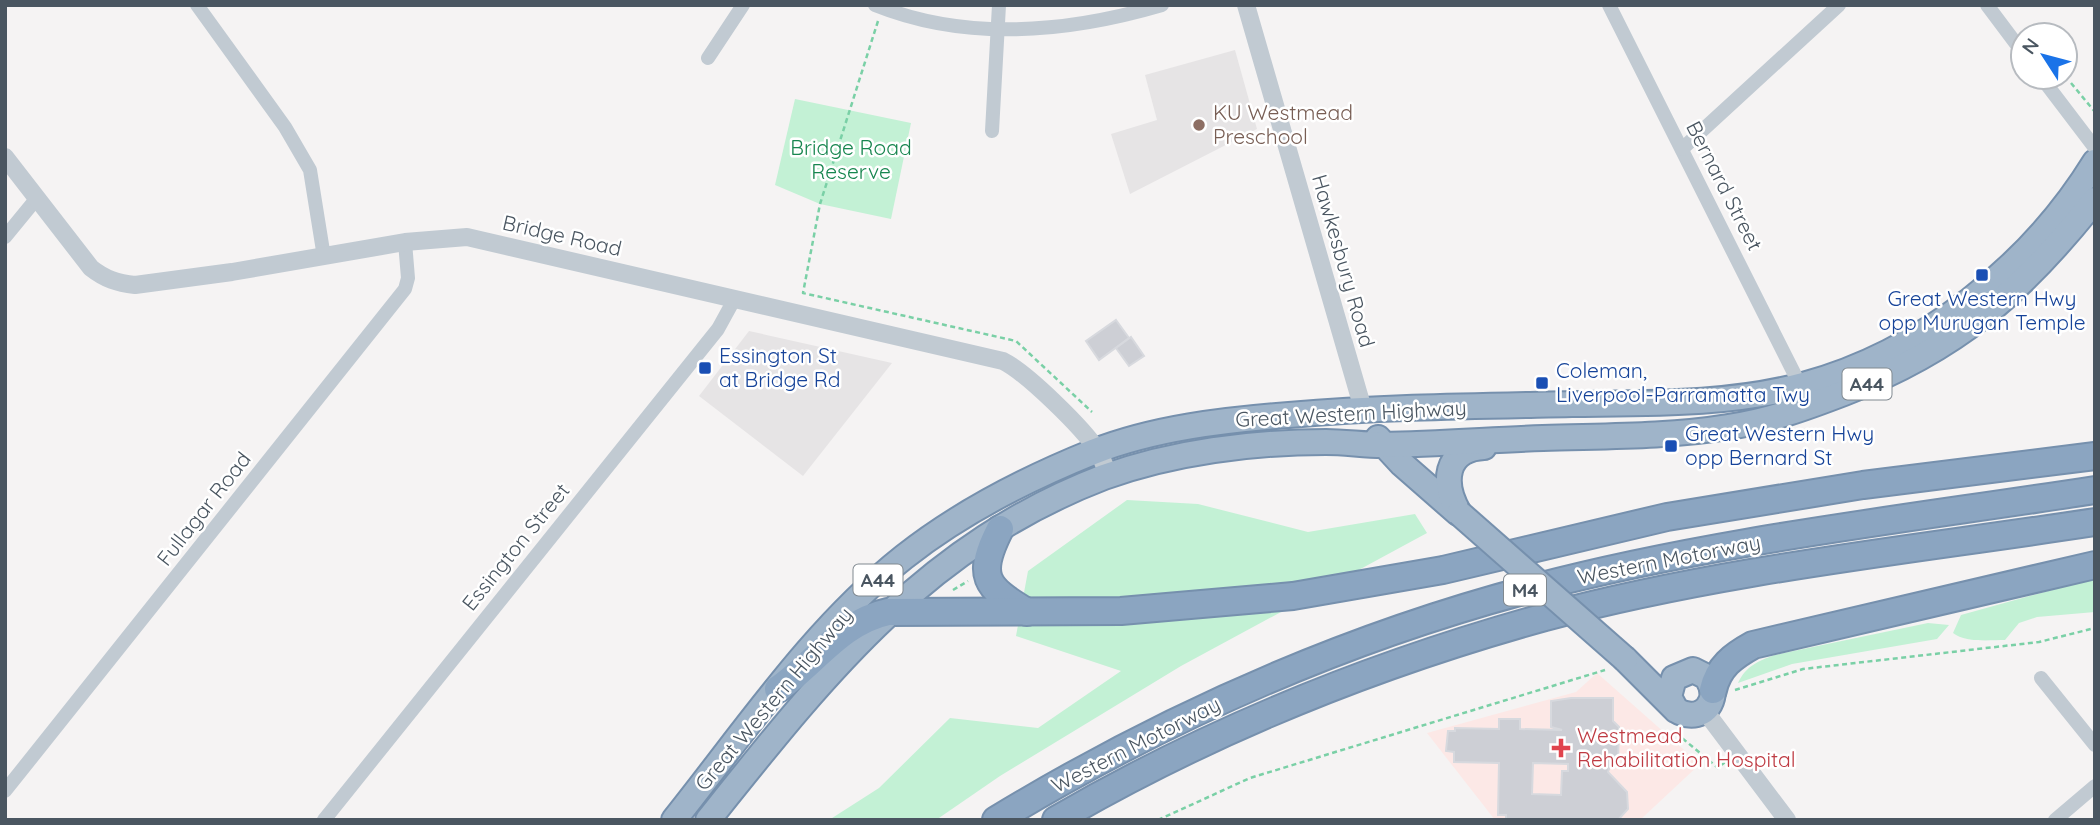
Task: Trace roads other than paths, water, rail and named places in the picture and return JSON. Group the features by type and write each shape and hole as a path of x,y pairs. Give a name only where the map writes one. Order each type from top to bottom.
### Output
{"highway":[{"name":"Great Western Highway","path":"674,820 778,689 844,613 904,558 998,495 1097,450 1236,419 1363,409 1685,402 1742,397 1800,386 1825,378 1909,341 1977,294 2034,241 2069,200 2095,162"},
{"name":"Great Western Highway","path":"708,820 836,664 888,612 929,576 1000,529 1051,501 1109,476 1230,449 1325,442 1381,445 1657,434 1727,428 1786,415 1896,372 1946,344 2008,297 2055,249 2095,200"},
{"path":"1363,409 1381,445 1459,513 1672,718 1690,716 1716,698"},
{"path":"1459,513 1449,482 1451,467 1456,458 1468,449 1511,447 1537,438"},
{"name":"M4","path":"1029,613 1121,611 1293,596 1443,570 1667,517 1863,485 2095,456"},
{"name":"Western Motorway","path":"996,820 1095,762 1217,703 1317,660 1533,588 1685,555 2095,490"},
{"name":"Western Motorway","path":"1056,820 1150,769 1320,692 1413,658 1545,618 1761,573 2095,522"},
{"path":"1000,529 988,552 985,570 989,583 998,594 1029,613"},
{"path":"1716,698 1716,675 1724,665 1753,645 2095,565"},
{"path":"778,689 846,630 863,620 888,612 1029,613"},
{"path":"1619,668 1700,672 1707,677 1716,698"},
{"path":"1672,718 1669,689 1675,678 1685,671"}],"street":[{"path":"197,5 285,127 310,170 324,257"},
{"path":"708,58 743,5"},
{"path":"992,131 999,5"},
{"path":"879,7 945,23 1038,30 1085,25 1163,5"},
{"name":"Hawkesbury Road","path":"1246,5 1363,409"},
{"name":"Bernard Street","path":"1609,5 1800,386"},
{"path":"1682,149 1839,5"},
{"path":"1987,5 2009,34"},
{"path":"2052,91 2095,148"},
{"name":"Bridge Road","path":"5,157 91,268 103,278 120,284 135,285 232,272 405,243 467,237 1003,361 1021,373 1097,450 1109,476"},
{"path":"5,237 37,198"},
{"name":"Fullagar Road","path":"5,791 405,289 408,278 405,243"},
{"name":"Essington Street","path":"324,820 718,329 735,298"},
{"path":"2041,678 2095,745"},
{"path":"1716,698 1736,753 1787,820"},
{"path":"2055,820 2095,786"}],"place":[{"name":"KU Westmead Preschool","path":"1199,125"},
{"name":"Great Western Hwy opp Murugan Temple","path":"1982,275"},
{"name":"Essington St at Bridge Rd","path":"705,368"},
{"name":"Coleman, Liverpool-Parramatta Twy","path":"1542,383"},
{"name":"Great Western Hwy opp Bernard St","path":"1671,446"},
{"name":"Westmead Rehabilitation Hospital","path":"1561,748"}],"park label":[{"name":"Bridge Road Reserve","path":"851,160"}]}
